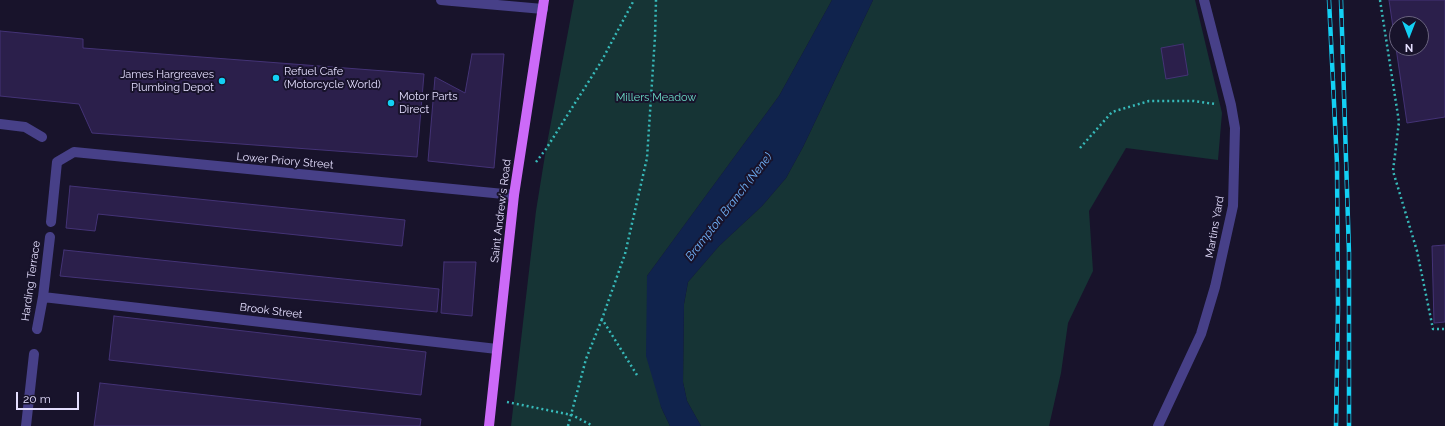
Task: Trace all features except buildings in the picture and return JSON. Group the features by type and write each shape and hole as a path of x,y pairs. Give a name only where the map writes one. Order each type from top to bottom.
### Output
{"main road":[{"name":"Saint Andrew's Road","path":"489,426 514,195 544,4"}],"street":[{"path":"441,0 544,4"},
{"name":"Martins Yard","path":"1158,426 1200,334 1215,287 1233,206 1235,128 1231,105 1204,0"},
{"path":"0,124 25,127 42,137"},
{"name":"Lower Priory Street","path":"51,222 57,162 74,152 514,195"},
{"name":"Harding Terrace","path":"37,329 43,297 50,237"},
{"name":"Brook Street","path":"43,297 497,349"},
{"path":"26,426 34,354"}],"path":[{"path":"533,165 546,149 601,62 634,0"},
{"path":"568,426 586,359 625,254 647,158 656,0"},
{"path":"1380,0 1399,122 1393,171 1417,251 1433,329 1445,328"},
{"path":"1080,148 1112,112 1149,101 1194,101 1231,105"},
{"path":"602,319 637,375"},
{"path":"492,400 522,404 572,415 593,426"}],"green space":[{"name":"Millers Meadow","path":"574,0 832,0 779,96 647,276 661,407 670,426 511,426 536,211"},
{"path":"873,0 1195,0 1222,113 1218,160 1126,148 1089,211 1093,271 1068,323 1061,373 1049,426 701,426 687,401 683,382 684,304 688,282 719,246 762,206 786,178 803,147"}],"water":[{"name":"Brampton Branch (Nene)","path":"832,0 873,0 803,147 786,178 762,206 719,246 688,282 684,304 683,382 687,401 701,426 670,426 661,407 646,356 647,276 779,96"}],"railway":[{"path":"1329,0 1337,164 1338,308 1336,426"},
{"path":"1341,0 1349,253 1349,426"}],"place":[{"name":"Refuel Cafe (Motorcycle World)","path":"276,78"},
{"name":"James Hargreaves Plumbing Depot","path":"222,81"},
{"name":"Motor Parts Direct","path":"391,103"}]}
